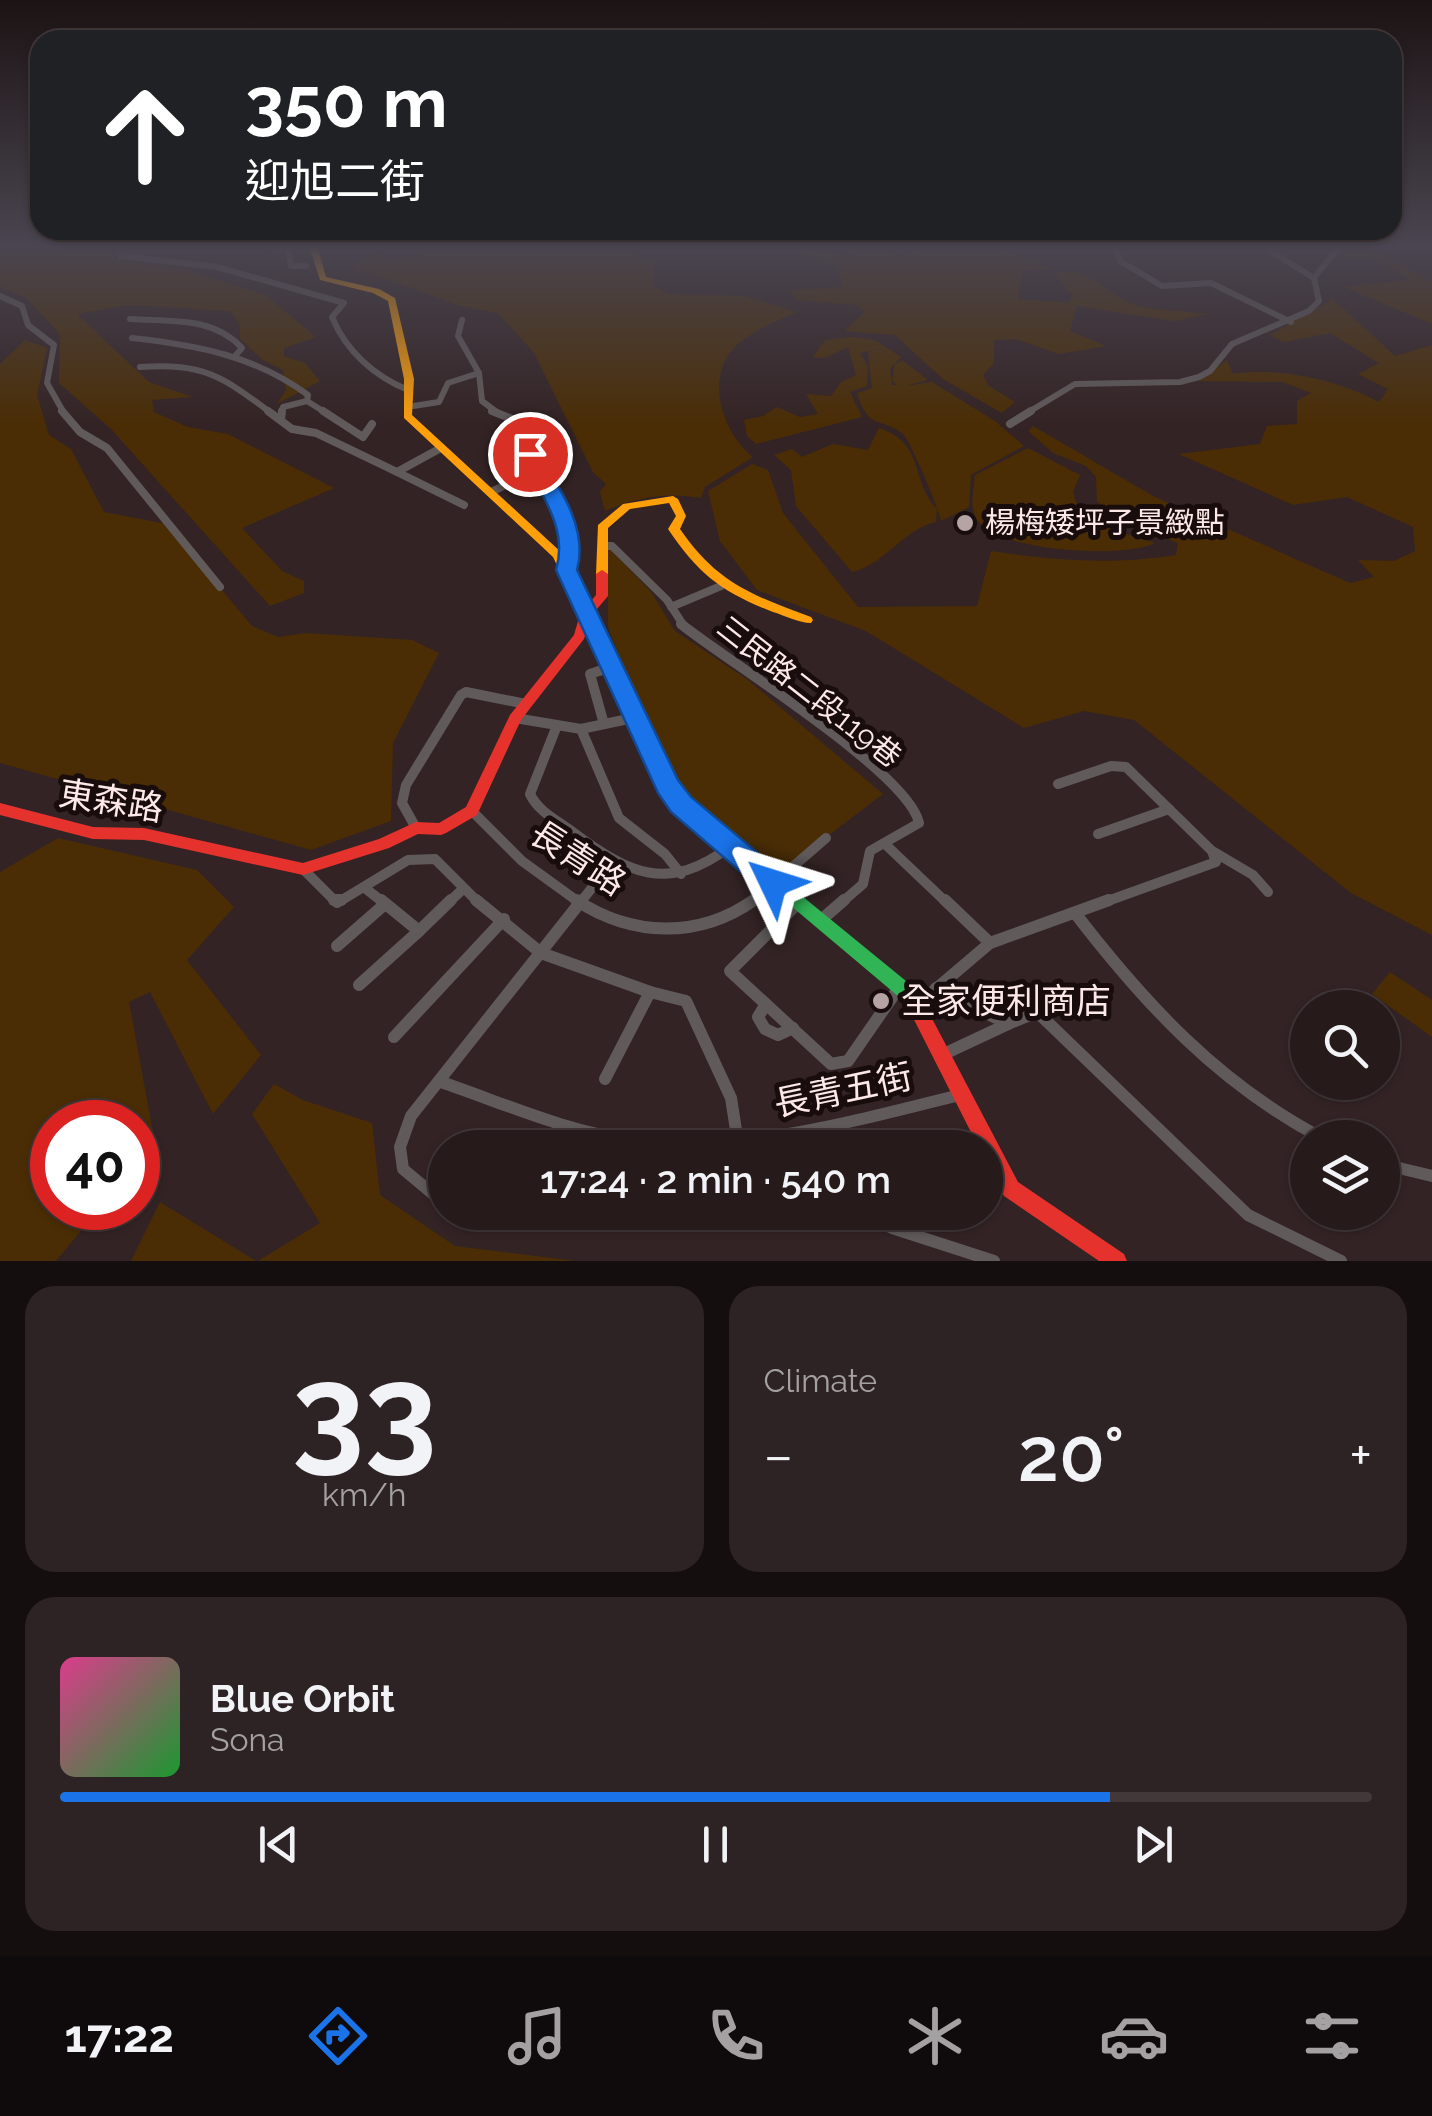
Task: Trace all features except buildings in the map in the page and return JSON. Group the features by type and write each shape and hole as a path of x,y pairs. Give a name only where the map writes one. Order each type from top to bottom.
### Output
{"street":[{"path":"22,307 28,325 54,345 47,383 59,408 80,432 108,448 220,587"},
{"path":"344,307 332,318 353,352 390,384 408,390"},
{"path":"393,307 408,390 406,416 558,554 633,718 681,804 900,986 916,1005 983,1130"},
{"path":"1259,307 1291,322"},
{"path":"1010,424 1074,384 1180,382 1200,376 1210,371 1232,344 1291,322 1311,307"},
{"path":"130,319 184,320 206,326 239,343 242,348 236,356"},
{"path":"462,320 458,336 479,373 482,401 492,412 517,422 568,527 573,548 566,570"},
{"path":"132,338 208,346 236,356 289,379 308,395 307,402"},
{"path":"140,367 186,364 231,383 292,429 316,433 464,505"},
{"path":"407,406 439,402 448,383 479,373"},
{"path":"281,419 283,408 307,402 363,436 372,424"},
{"path":"397,472 439,450"},
{"path":"491,492 518,479 533,460"},
{"path":"736,1130 732,1098 686,1001 541,953 463,888 435,859 408,860 337,903 302,869 384,844 416,828 441,830 472,811 515,718 580,636 586,614 602,596 602,527 616,512 634,504 674,499 681,516 674,529 698,567 752,604 807,620"},
{"name":"三民路二段119巷","path":"602,546 612,546 671,608 682,625 774,689 878,772 917,813 919,822 870,851 863,884 820,922"},
{"path":"671,608 721,586"},
{"path":"604,724 590,674 611,667"},
{"path":"416,828 402,803 406,784 461,695 489,695 526,704"},
{"path":"515,718 556,728 581,729 633,718"},
{"path":"556,728 530,794 534,805 613,861 649,872 681,874 699,869 731,846"},
{"path":"581,729 619,818 665,854 681,874"},
{"path":"1058,784 1111,766 1126,767 1212,850 1252,875 1268,892"},
{"name":"東森路","path":"0,809 93,832 144,834 302,869"},
{"path":"1098,834 1169,809"},
{"name":"長青路","path":"472,811 510,853 580,904 608,919 674,930 728,917 773,883"},
{"path":"773,883 826,838"},
{"path":"885,844 990,942"},
{"path":"916,1005 990,942 1195,872 1216,862 1212,850"},
{"path":"428,1193 408,1180 398,1158 399,1140 411,1116 613,861"},
{"path":"365,888 418,931"},
{"path":"360,985 463,888"},
{"path":"337,946 385,904"},
{"path":"797,904 730,971 831,1064 848,1061 900,986"},
{"path":"1075,914 1138,996 1181,1040 1236,1085 1293,1120"},
{"path":"394,1038 504,919"},
{"path":"936,988 1008,1024"},
{"path":"605,1079 650,992"},
{"path":"766,1004 758,1016 764,1029 778,1036 792,1028"},
{"path":"944,1054 1037,1012 1248,1215 1340,1261"},
{"name":"長青五街","path":"441,1082 584,1130"},
{"name":"長青五街","path":"798,1130 966,1094"},
{"path":"1400,1168 1432,1176"},
{"path":"1003,1172 1011,1188 1117,1261"},
{"path":"900,1230 994,1261"}],"shaded area":[{"path":"34,307 118,307 77,314 149,382 193,397 152,400 154,412 188,427 228,434 334,488 242,528 282,571 304,581 304,593 270,606 111,429 59,383 60,334"},
{"path":"159,307 280,307 316,337 284,348 284,356 305,363 320,381 277,404 286,390 283,370 263,360 240,339 240,325 230,311"},
{"path":"465,307 780,307 797,312 742,341 726,359 721,374 719,389 726,420 753,457 705,487 701,498 652,497 605,511 600,492 606,484 593,472 534,353 498,313"},
{"path":"858,307 1077,307 1070,331 1106,346 1059,354 1016,339 994,340 994,363 983,375 989,386 1015,402 1002,413 943,379 895,335 844,331 865,312"},
{"path":"1082,307 1149,307 1209,314 1174,321"},
{"path":"1319,307 1342,307 1395,356 1432,345 1432,935 1351,893 1134,720 1084,711 1024,728 866,631 757,590 720,541 708,491 752,464 768,470 783,513 858,607 977,606 991,551 1084,560 1176,555 1178,543 1118,521 1097,501 1096,477 1086,466 1053,453 1028,431 1033,426 1155,497 1350,583 1374,577 1358,560 1394,561 1415,551 1413,527 1347,497 1293,505 1179,454 1260,444 1267,426 1297,424 1297,401 1311,393 1282,382 1198,381 1227,360 1233,374 1270,372 1309,377 1346,387 1379,402 1388,389 1358,374 1379,363 1330,333 1284,342 1270,335"},
{"path":"1391,307 1432,307 1432,324"},
{"path":"25,340 47,348 37,395 49,435 71,449 104,512 167,524 252,626 278,637 306,633 412,640 439,653 393,743 391,821 311,850 0,763 0,364"},
{"path":"825,340 875,340 901,357 890,369 892,385 897,385 892,380 895,364 902,360 928,380 905,386 932,382 995,421 1024,446 971,475 969,507 941,521 906,438 870,418 861,405 857,393 872,388 868,352 880,348 860,353 868,366 867,386 850,392 862,417 756,444 747,436 744,420 763,416 777,407 800,417 818,414 806,394 831,396 841,382 856,375 848,347 824,358 813,357"},
{"path":"879,428 894,435 911,452 928,497 937,509 936,522 913,532 875,562 852,572 796,506 791,470 774,455 792,449 802,457 833,444 868,450"},
{"path":"1028,448 1080,475 1073,492 1077,503 1094,520 1155,543 1117,551 1062,550 1034,546 989,531 973,510 975,475"},
{"path":"608,547 651,592 675,631 748,680 883,794 783,870 671,789 608,627"},
{"path":"58,838 197,870 234,907 187,960 261,1055 213,1114 150,992 129,1002 147,1100 30,1100 30,1230 82,1230 56,1261 0,1261 0,872"},
{"path":"1390,972 1432,1000 1432,1037 1400,1014 1400,990 1375,990"},
{"path":"274,1084 303,1100 372,1123 380,1195 428,1230 455,1246 576,1261 258,1261 320,1223 252,1114"},
{"path":"160,1202 256,1261 131,1261 146,1230 160,1230"}],"traffic: fast":[{"path":"578,598 640,733 681,805 911,996"}],"traffic: slow":[{"path":"393,307 409,379 407,416 558,555 578,598"},
{"path":"602,574 602,527 627,506 673,499 681,516 674,529 716,578 765,604 807,620"}],"traffic: jam":[{"path":"0,809 93,833 144,834 303,869 384,844 416,828 441,829 472,811 515,718 580,636 586,614 602,596 602,574"},
{"path":"911,996 1011,1189 1117,1261"}],"place":[{"name":"楊梅矮坪子景緻點","path":"965,523"},
{"name":"全家便利商店","path":"881,1001"}],"route":[{"path":"530,454 568,527 573,548 566,570 667,786 681,804 773,883"}]}
